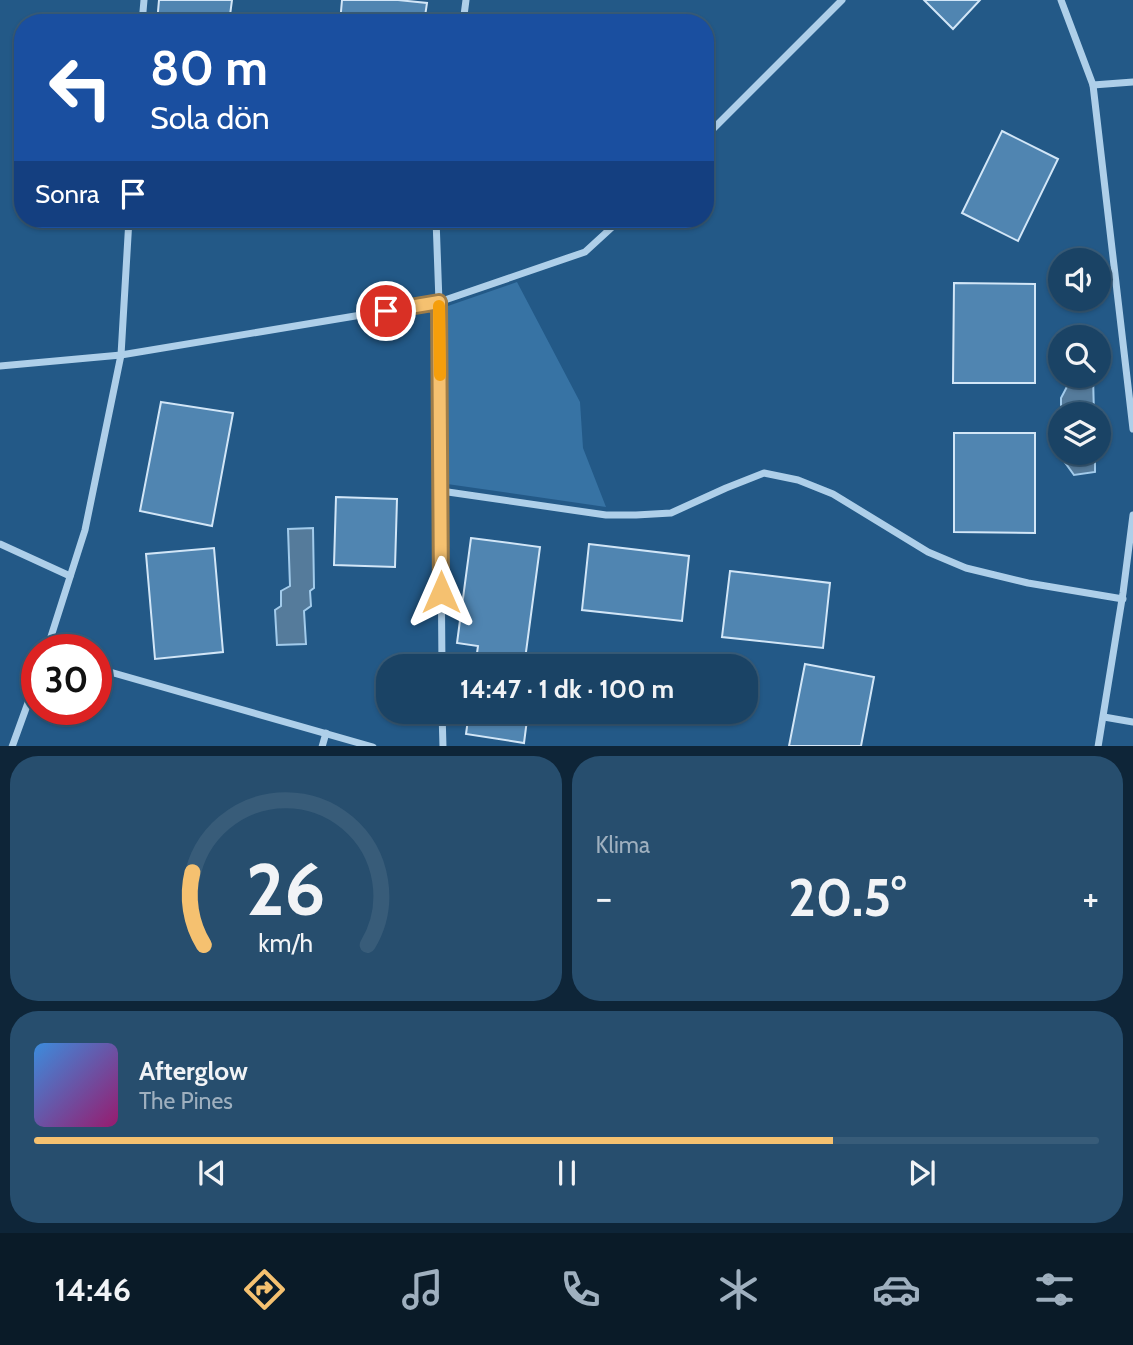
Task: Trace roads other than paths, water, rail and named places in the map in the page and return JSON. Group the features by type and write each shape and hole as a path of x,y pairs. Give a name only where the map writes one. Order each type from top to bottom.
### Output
{"street":[{"path":"714,128 842,0"},
{"path":"1061,0 1093,85 1133,429"},
{"path":"1093,85 1133,82"},
{"path":"52,634 85,530 121,355 128,228"},
{"path":"436,228 442,654"},
{"path":"0,366 121,355 439,302 584,252 611,228"},
{"path":"441,491 606,515 636,515 671,513 764,473 798,480 832,494 928,552 966,568 1028,583 1122,598"},
{"path":"1098,746 1133,515"},
{"path":"0,544 70,576"},
{"path":"112,673 370,746"},
{"path":"1104,717 1133,722"},
{"path":"12,746 21,722"},
{"path":"442,724 443,746"},
{"path":"322,746 326,733"}]}
